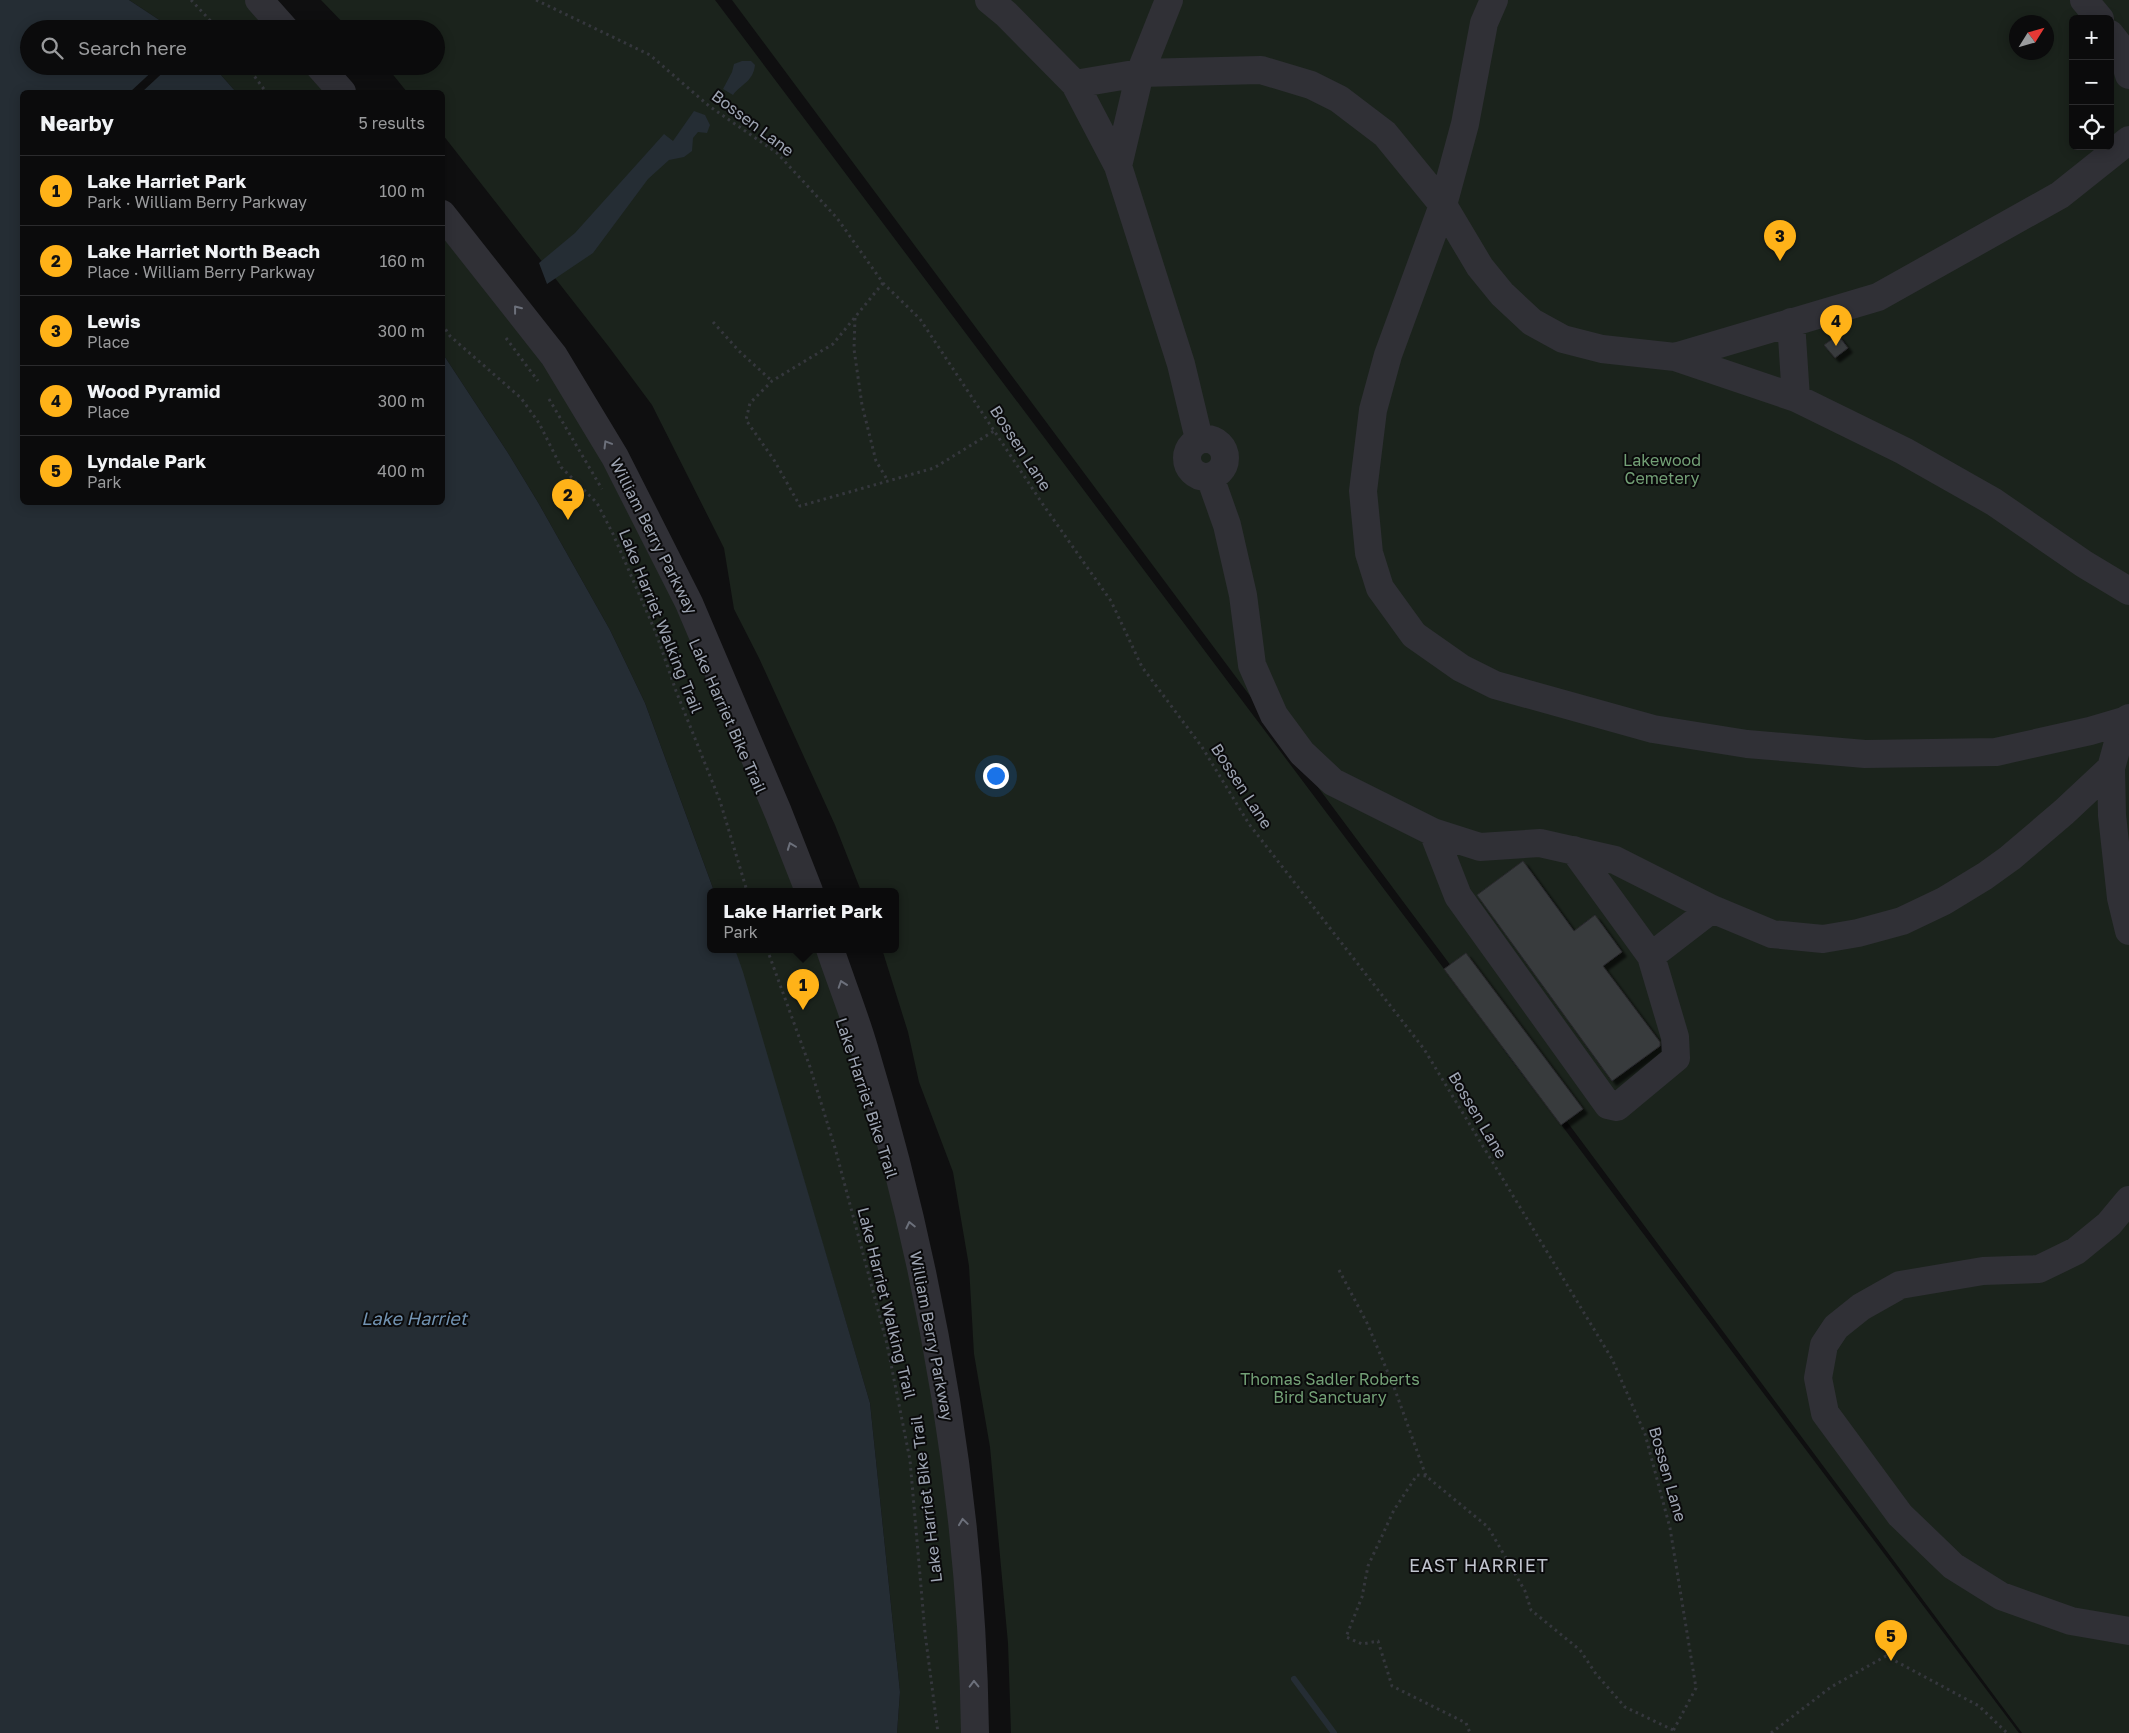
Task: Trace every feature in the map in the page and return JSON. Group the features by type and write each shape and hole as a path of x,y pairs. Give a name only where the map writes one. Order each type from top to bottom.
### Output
{"street":[{"path":"259,0 277,20"},
{"path":"988,0 1006,14 1075,84 1118,166 1181,364 1199,440 1190,448 1187,454 1188,466 1198,476 1210,477 1227,525 1243,594 1252,665 1274,715 1302,753 1333,782 1433,832 1480,847 1540,843 1615,860 1712,910 1772,934 1823,939 1858,933 1902,921 1944,901 2010,858 2064,812 2111,768"},
{"path":"1118,166 1140,73 1169,0"},
{"path":"1494,0 1484,23 1465,124 1443,205 1388,355 1373,410 1363,491 1369,553 1380,588 1414,635 1461,668 1495,686 1653,729 1747,744 1864,754 1996,752 2090,731 2126,720"},
{"path":"2084,0 2097,15"},
{"path":"2114,39 2121,48 2129,75"},
{"path":"1075,84 1140,73 1261,70 1311,85 1339,99 1386,134 1443,205 1480,267 1502,294 1532,322 1563,339 1602,349 1675,357 1796,398 1904,451 1986,498 2084,564 2129,591"},
{"path":"327,75 340,90"},
{"path":"1675,357 1878,297 2060,195 2129,140"},
{"name":"William Berry Parkway","path":"445,218 554,356 615,457 689,603 778,812 808,888"},
{"path":"1791,322 1796,398"},
{"path":"2126,720 2111,768 2112,815 2121,898 2129,931"},
{"path":"1433,832 1458,896 1608,1105 1617,1107 1676,1058 1674,1038 1651,956 1574,850"},
{"path":"1651,956 1712,910"},
{"name":"William Berry Parkway","path":"831,953 866,1057 902,1189 936,1341 964,1531 974,1655 975,1733"},
{"path":"2129,1200 2109,1224 2076,1251 2039,1269 1983,1271 1900,1285 1861,1307 1836,1327 1824,1345 1818,1378 1825,1413 1900,1515 1953,1566 2001,1596 2071,1621 2129,1631"}],"path":[{"path":"191,0 211,20"},
{"name":"Bossen Lane","path":"536,0 650,55 709,106 777,153 837,218 883,283 920,319 1044,506 1111,601 1142,667 1202,747 1249,824 1424,1049 1612,1359 1645,1434 1670,1528 1696,1688 1673,1732"},
{"path":"254,75 265,90"},
{"path":"883,283 833,344 772,381 750,403 746,420 774,460 800,506 934,468 994,431"},
{"path":"855,318 854,349 862,405 876,461 888,481"},
{"path":"713,322 739,351 772,381"},
{"name":"Lake Harriet Walking Trail","path":"445,328 450,336 521,398 539,423 561,467 597,503 613,534 656,633 676,691 720,801 746,888"},
{"path":"502,333 544,389"},
{"path":"548,398 603,490"},
{"name":"Lake Harriet Walking Trail","path":"768,953 810,1068 840,1162 872,1283 897,1392 913,1483 913,1508 925,1633 938,1733"},
{"path":"1339,1270 1371,1332 1394,1387 1426,1476 1488,1527 1525,1591 1531,1610 1580,1650 1596,1674 1625,1707 1673,1732"},
{"path":"1426,1476 1416,1475 1394,1510 1368,1566 1362,1597 1346,1637 1362,1644 1378,1641 1392,1686 1466,1723 1470,1733"},
{"path":"1771,1733 1831,1687 1886,1656 1979,1706 2007,1733"}],"green space":[{"path":"129,0 259,0 277,20 159,20"},
{"name":"Thomas Sadler Roberts Bird Sanctuary","path":"321,0 715,0 2019,1733 1011,1733 1008,1643 990,1447 974,1354 969,1266 953,1172 919,1082 908,1032 883,953 899,953 899,888 860,888 835,825 759,658 734,609 724,548 652,405 445,138 445,90 405,90 393,75 445,75 445,20 340,20"},
{"name":"Lakewood Cemetery","path":"732,0 2129,0 2129,1733 2022,1733"},
{"path":"221,75 327,75 340,90 234,90"},
{"path":"445,218 615,457 808,888 713,888 645,703 610,630 508,453 445,357"},
{"path":"736,953 831,953 936,1341 975,1733 897,1733 900,1692 870,1403"}],"water":[{"name":"Lake Harriet","path":"0,0 129,0 159,20 20,20 20,75 221,75 234,90 20,90 20,505 445,505 445,357 539,504 610,630 645,703 713,888 707,888 707,953 736,953 743,972 870,1403 900,1692 897,1733 0,1733"},
{"path":"742,61 751,61 755,65 754,71 750,79 733,95 723,89 734,64"},
{"path":"694,111 705,115 710,125 707,133 698,132 693,138 692,151 684,157 669,160 648,179 593,253 547,284 539,263 575,233 664,134 673,141"}],"pier":[{"path":"148,75 160,75 144,90 132,90"}],"building":[{"path":"1838,335 1848,348 1835,358 1824,345"},
{"path":"1523,861 1574,931 1595,915 1622,952 1603,966 1660,1042 1660,1046 1612,1081 1477,895"},
{"path":"1466,953 1583,1109 1561,1125 1444,969"}],"waterway":[{"path":"1294,1679 1334,1733"}],"place":[{"name":"Lewis","path":"1780,261"},
{"name":"Wood Pyramid","path":"1836,346"},
{"name":"Lake Harriet North Beach","path":"568,520"},
{"name":"Lake Harriet Park","path":"803,1010"},
{"name":"Lyndale Park","path":"1891,1661"}],"district":[{"name":"EAST HARRIET","path":"1479,1566"}]}
